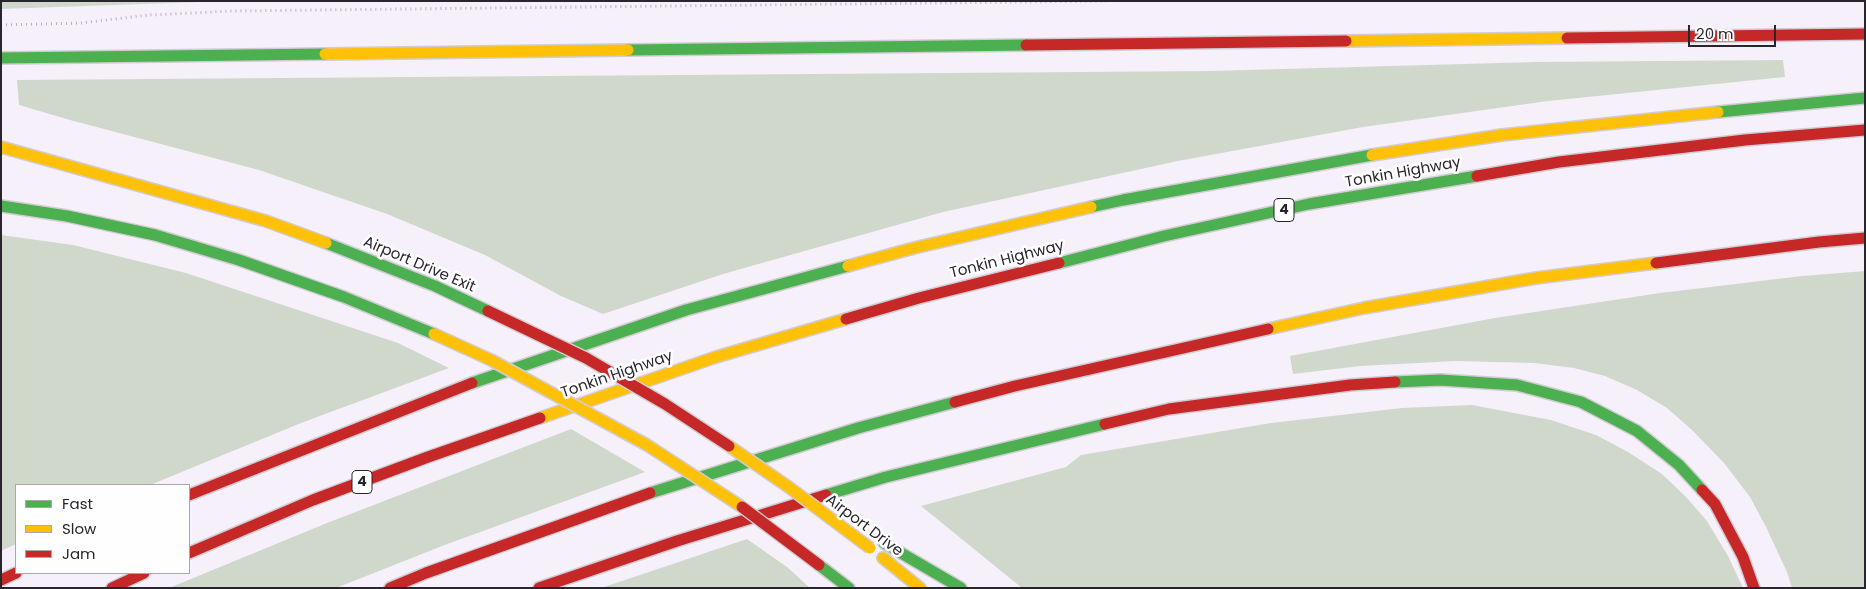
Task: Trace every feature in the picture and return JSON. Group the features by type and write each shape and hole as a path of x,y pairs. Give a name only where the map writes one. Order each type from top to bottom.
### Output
{"highway":[{"path":"1,58 1865,34"},
{"path":"190,495 483,379 686,310 914,248 1123,200 1385,153 1502,135 1613,122 1865,98"},
{"name":"Tonkin Highway","path":"190,553 313,500 419,460 716,358 919,298 1164,236 1309,204 1559,162 1745,140 1865,130"},
{"name":"Airport Drive Exit","path":"1,147 266,221 365,257 435,286 586,358 722,441 790,488"},
{"path":"38,169 112,177"},
{"path":"1,206 67,216 155,235 239,260 335,294 434,334 491,360 647,445 736,503 849,588"},
{"path":"390,588 426,573 664,488 858,428 1015,386 1364,308 1536,278 1819,242 1865,238"},
{"path":"540,588 677,541 886,477 1169,409 1350,385 1440,380 1516,385 1581,402 1637,431 1679,465 1715,504 1743,556 1754,588"},
{"path":"790,488 961,588"},
{"name":"Airport Drive","path":"790,488 920,588"},
{"path":"1,580 15,573"},
{"path":"112,588 142,574"}],"path":[{"path":"1,25 81,23 149,15 230,11 1110,1"}],"shaded area":[{"path":"1,1 228,1 1,9"},
{"path":"1783,60 1785,77 1548,101 1363,127 1178,161 943,212 723,274 603,314 561,296 485,255 387,214 259,170 19,105 17,80 1211,71 1536,62"},
{"path":"1,235 73,245 186,273 398,343 449,368 301,423 152,484 15,484 15,544 1,551"},
{"path":"1865,271 1865,588 1792,588 1787,572 1750,497 1724,463 1692,430 1667,408 1637,390 1605,376 1574,368 1534,363 1456,361 1360,366 1293,374 1290,356 1495,318 1660,293 1802,276"},
{"path":"1472,405 1551,420 1596,435 1628,452 1662,474 1707,521 1728,556 1743,588 1022,588 921,506 1066,467 1081,455 1271,423 1402,408"},
{"path":"571,429 645,472 442,546 336,588 169,588 327,523"},
{"path":"747,539 787,567 810,588 601,588"}],"traffic: fast":[{"path":"628,50 1026,45"},
{"path":"1,58 325,54"},
{"path":"1718,112 1865,98"},
{"path":"1091,207 1372,155"},
{"path":"1059,263 1164,236 1309,204 1477,176"},
{"path":"1,206 67,216 155,235 239,260 344,297 434,334"},
{"path":"326,243 435,286 488,311"},
{"path":"472,383 686,310 848,266"},
{"path":"1395,382 1440,380 1517,385 1581,402 1637,431 1679,465 1702,490"},
{"path":"650,493 858,428 955,402"},
{"path":"826,495 886,477 1105,424"},
{"path":"884,543 961,588"},
{"path":"819,565 849,588"}],"traffic: slow":[{"path":"1346,41 1567,38"},
{"path":"325,54 628,50"},
{"path":"1372,155 1502,135 1718,112"},
{"path":"1,147 266,221 326,243"},
{"path":"848,266 914,248 1091,207"},
{"path":"1268,329 1364,308 1536,278 1656,263"},
{"path":"540,418 716,357 846,319"},
{"path":"434,334 491,360 647,445 742,507"},
{"path":"729,446 790,488 870,548"},
{"path":"883,558 920,588"}],"traffic: jam":[{"path":"1567,38 1865,34"},
{"path":"1026,45 1346,41"},
{"path":"1477,176 1559,162 1745,140 1865,130"},
{"path":"1656,263 1865,238"},
{"path":"846,319 919,298 1059,263"},
{"path":"488,311 586,358 665,404 729,446"},
{"path":"955,402 1015,386 1268,329"},
{"path":"1105,424 1169,409 1350,385 1395,382"},
{"path":"190,495 472,383"},
{"path":"190,553 313,500 540,418"},
{"path":"1702,490 1715,504 1743,557 1754,588"},
{"path":"390,588 426,573 650,493"},
{"path":"539,588 677,541 826,495"},
{"path":"742,507 819,565"},
{"path":"1,580 15,573"},
{"path":"112,588 142,574"}]}
